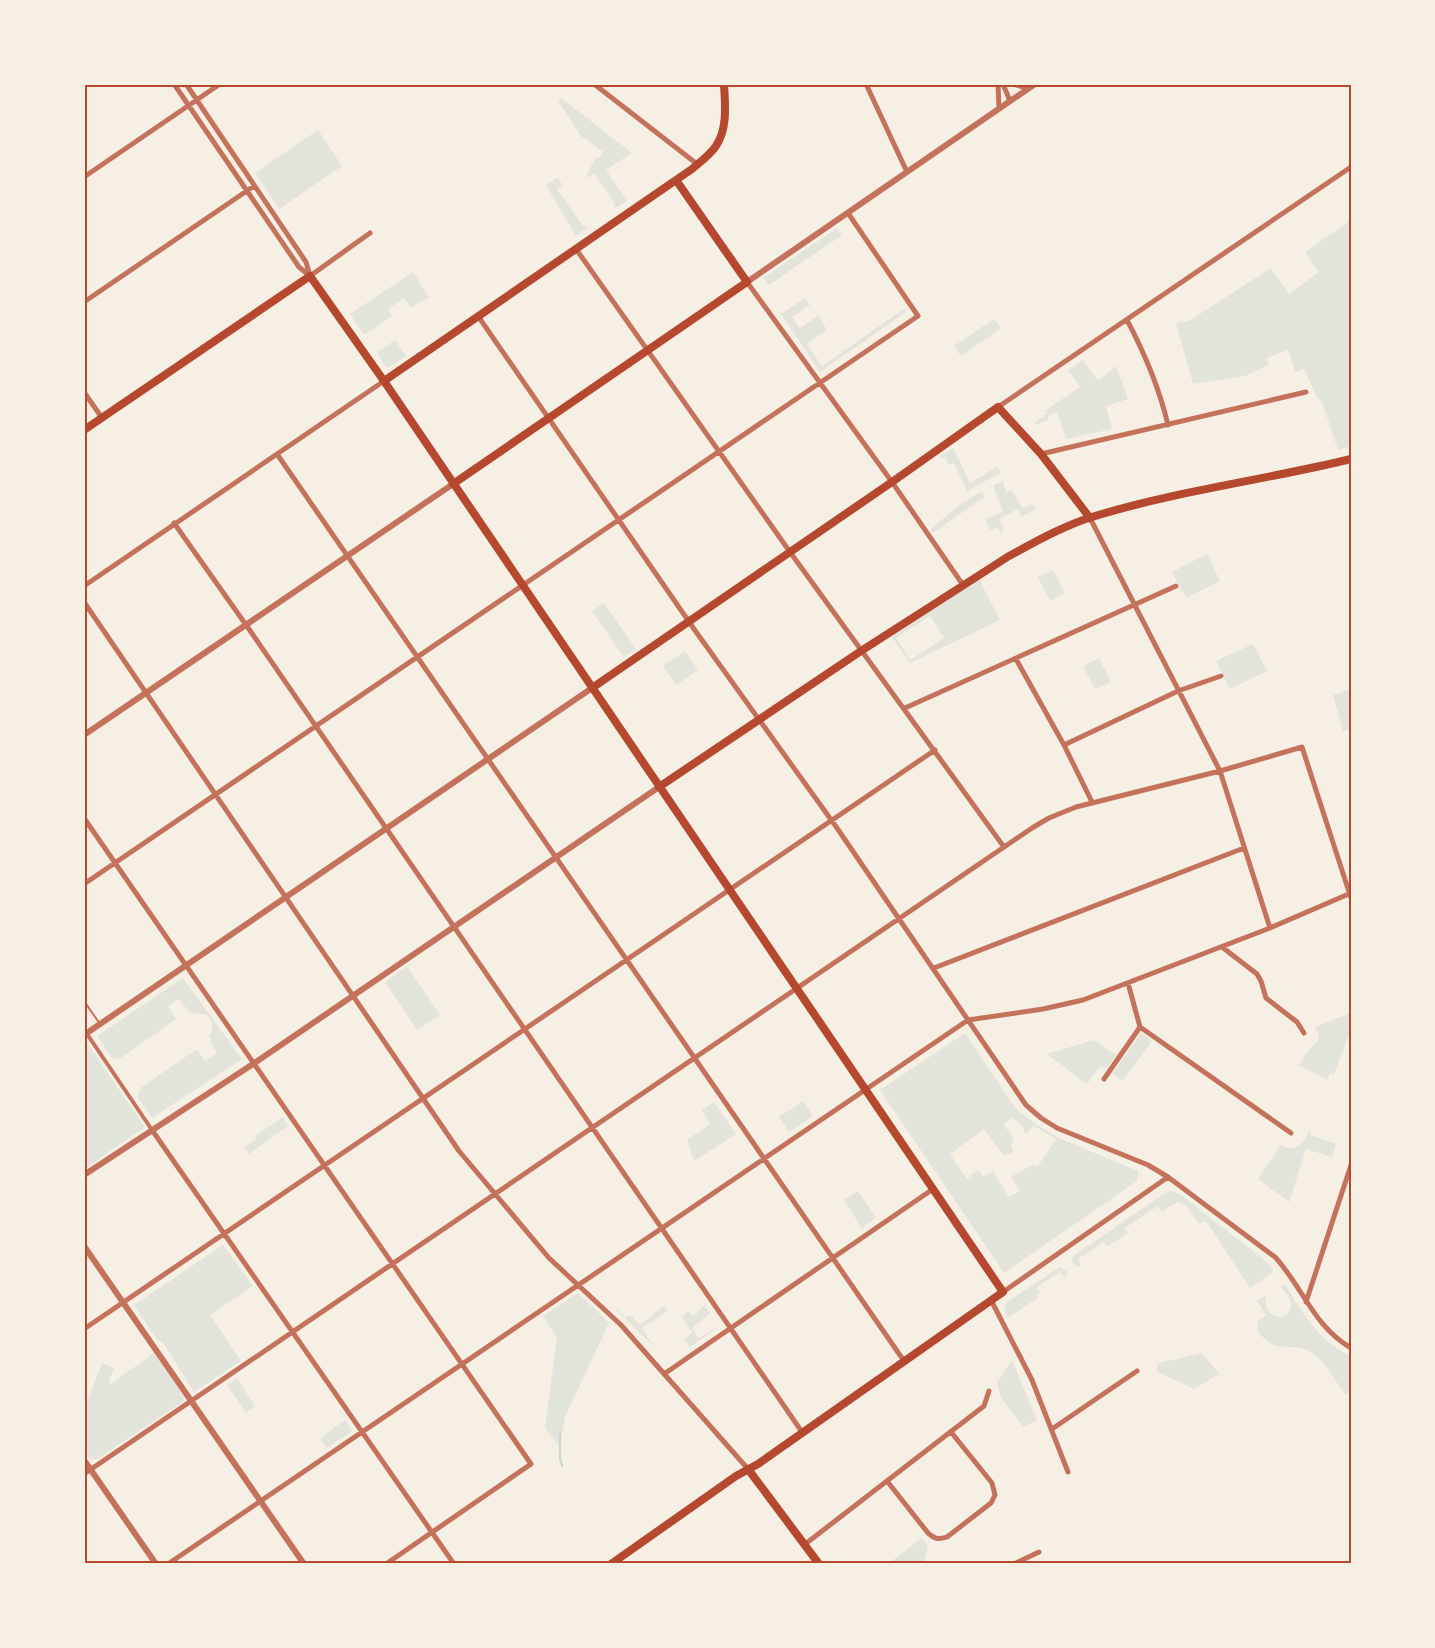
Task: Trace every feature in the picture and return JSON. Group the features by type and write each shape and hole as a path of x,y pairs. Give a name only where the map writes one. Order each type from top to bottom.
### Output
{"main road":[{"path":"384,381 697,164 717,145 724,126 724,84"},
{"path":"453,484 747,282 676,180"},
{"path":"84,430 310,276 384,381 1003,1292 611,1564"},
{"path":"592,688 998,407 1041,454 1090,518"},
{"path":"659,787 861,651 963,585 1032,544 1090,518 1151,502 1351,460"},
{"path":"748,1469 819,1564"}],"street":[{"path":"174,84 299,267 310,276"},
{"path":"186,84 306,262 310,276"},
{"path":"84,177 220,84"},
{"path":"594,84 697,164"},
{"path":"866,84 907,172"},
{"path":"998,84 999,108"},
{"path":"1004,84 1010,101"},
{"path":"1013,84 1023,87 1033,85"},
{"path":"963,585 892,482 747,282 1033,85"},
{"path":"998,407 1351,167"},
{"path":"84,302 254,186"},
{"path":"84,884 918,316 848,213"},
{"path":"310,276 370,233"},
{"path":"576,249 790,552 1004,847"},
{"path":"478,316 688,621 934,968 1021,1099 1034,1113 1057,1128 1148,1165 1168,1177 1275,1257 1325,1328 1351,1348"},
{"path":"1127,320 1149,361 1161,393 1168,425"},
{"path":"84,586 384,381"},
{"path":"84,392 102,418"},
{"path":"1041,454 1305,392"},
{"path":"277,454 625,961 904,1361"},
{"path":"84,735 453,484"},
{"path":"1090,518 1220,771 1270,928"},
{"path":"174,523 802,1432"},
{"path":"905,708 1176,586"},
{"path":"84,602 459,1151 549,1258 621,1325 748,1469"},
{"path":"1016,659 1064,745 1092,802"},
{"path":"1064,745 1178,690 1221,676"},
{"path":"454,1564 85,1032 100,1024 486,758 592,688"},
{"path":"84,1474 1049,818 1092,802 1220,771 1302,747 1351,895 1222,947 1070,1004 968,1020 168,1564"},
{"path":"84,1329 935,750"},
{"path":"84,1175 253,1064 659,787"},
{"path":"84,818 531,1464 386,1564"},
{"path":"934,968 1244,848"},
{"path":"1222,947 1257,974 1266,998 1297,1022 1304,1033"},
{"path":"1128,983 1140,1027 1292,1132"},
{"path":"1104,1079 1140,1027"},
{"path":"1306,1302 1351,1165"},
{"path":"1003,1292 1168,1177"},
{"path":"664,1374 933,1189"},
{"path":"84,1246 304,1564"},
{"path":"991,1300 1032,1380 1068,1472"},
{"path":"1052,1429 1137,1371"},
{"path":"804,1545 984,1406 989,1391"},
{"path":"887,1481 933,1538 947,1537 991,1503 995,1495 992,1483 951,1432"},
{"path":"84,1460 156,1564"},
{"path":"1014,1564 1039,1552"}],"lane":[{"path":"84,1001 100,1024"}],"shaded area":[{"path":"561,98 632,153 606,170 627,201 614,209 615,204 595,174 588,178 587,174 595,159 603,152 581,136 558,101"},
{"path":"318,130 342,166 279,209 255,173"},
{"path":"558,177 562,185 557,189 583,226 588,228 576,236 546,185"},
{"path":"1351,220 1351,446 1338,450 1321,399 1318,399 1304,369 1295,372 1288,350 1266,358 1269,365 1245,376 1193,384 1176,323 1189,321 1271,268 1289,294 1319,272 1305,252"},
{"path":"837,228 842,235 769,285 763,278"},
{"path":"413,272 429,297 411,308 404,298 388,309 392,316 364,335 350,314"},
{"path":"805,298 810,305 792,317 800,328 818,316 827,330 807,344 822,366 904,309 906,312 820,372 781,314"},
{"path":"994,319 1001,328 961,356 954,346"},
{"path":"395,340 406,356 386,367 377,353"},
{"path":"1083,360 1098,381 1116,366 1128,399 1106,406 1112,429 1066,439 1057,412 1049,415 1048,420 1036,425 1035,423 1047,414 1045,411 1080,387 1068,370"},
{"path":"953,448 970,483 997,467 1002,472 967,491 954,463 948,465 945,457 938,458"},
{"path":"1003,481 1006,492 1012,490 1022,508 1032,504 1035,510 1022,516 1018,509 999,519 1004,530 1000,532 998,527 990,531 985,519 1003,512 993,485"},
{"path":"982,491 985,498 933,533 931,529 958,506"},
{"path":"1207,554 1220,581 1186,598 1172,572"},
{"path":"1053,570 1065,593 1050,601 1038,577"},
{"path":"979,579 1000,620 910,663 892,637","holes":["930,616 944,638 910,660 896,638"]},
{"path":"604,603 636,649 624,657 592,611"},
{"path":"1253,644 1267,671 1230,689 1216,661"},
{"path":"685,651 698,670 676,685 663,666"},
{"path":"1099,658 1111,682 1095,689 1083,666"},
{"path":"1348,690 1351,694 1351,729 1343,731 1333,695"},
{"path":"407,966 440,1015 417,1030 385,982"},
{"path":"183,978 242,1059 152,1118 137,1096 142,1087 197,1049 205,1061 217,1053 210,1041 212,1023 207,1015 189,1012 179,999 168,1006 176,1019 122,1057 113,1059 97,1036"},
{"path":"1351,1013 1351,1030 1334,1074 1330,1073 1327,1080 1299,1065 1306,1053 1317,1042 1319,1036 1315,1027"},
{"path":"965,1033 1016,1109 1059,1138 1138,1171 1137,1181 1004,1273 880,1090","holes":["1012,1117 1024,1128 1026,1134 1034,1126 1056,1139 1038,1166 1032,1165 1011,1177 1020,1191 1009,1197 993,1171 984,1177 978,1170 967,1179 950,1154 984,1129 1004,1156 1013,1152 1011,1145 1014,1139 1004,1125"]},
{"path":"1141,1033 1152,1041 1123,1081 1112,1074"},
{"path":"1094,1040 1116,1055 1107,1068 1099,1067 1087,1084 1047,1054"},
{"path":"84,1041 145,1127 84,1169"},
{"path":"803,1101 813,1116 789,1132 779,1117"},
{"path":"714,1102 736,1134 694,1161 687,1140 710,1124 702,1110"},
{"path":"283,1117 288,1126 249,1154 244,1147 257,1139 255,1136"},
{"path":"1309,1131 1310,1135 1336,1144 1332,1157 1306,1149 1289,1202 1258,1179 1281,1145 1295,1148 1304,1140"},
{"path":"858,1191 876,1218 862,1228 844,1200"},
{"path":"1172,1191 1181,1195 1262,1258 1273,1272 1250,1288 1206,1221 1199,1224 1187,1206 1178,1202 1162,1211 1158,1206 1125,1228 1128,1233 1107,1247 1104,1242 1078,1259 1081,1265 1078,1267 1072,1262 1073,1256 1165,1193"},
{"path":"223,1245 253,1286 210,1315 241,1361 194,1392 162,1341 158,1341 134,1305"},
{"path":"1060,1267 1067,1272 1067,1275 1064,1277 1060,1272 1037,1287 1040,1293 1036,1295 1038,1298 1007,1318 1004,1307 1007,1302"},
{"path":"1285,1284 1305,1316 1321,1335 1351,1356 1351,1391 1346,1395 1314,1354 1299,1348 1278,1346 1264,1338 1257,1330 1258,1321 1266,1315 1257,1301 1265,1296 1266,1308 1274,1316 1282,1317 1290,1311 1291,1303 1287,1294 1280,1287"},
{"path":"578,1293 609,1323 565,1417 560,1447 545,1428 557,1338 543,1316"},
{"path":"705,1305 710,1313 692,1328 699,1338 720,1326 690,1347 685,1339 692,1333 682,1317 689,1311 693,1316"},
{"path":"663,1306 668,1311 642,1328 653,1346 616,1309 625,1317 631,1315 640,1325"},
{"path":"154,1353 184,1397 184,1401 97,1459 90,1459 84,1450 84,1401 88,1399 102,1363 114,1368 109,1382 111,1384"},
{"path":"1202,1353 1219,1374 1194,1389 1156,1371 1159,1363"},
{"path":"1012,1360 1037,1420 1023,1427 1001,1398 997,1383"},
{"path":"237,1378 255,1406 246,1412 227,1385"},
{"path":"345,1420 352,1431 327,1448 320,1438"},
{"path":"922,1538 928,1546 924,1564 888,1564"}],"waterway":[{"path":"560,1433 562,1466"}]}
